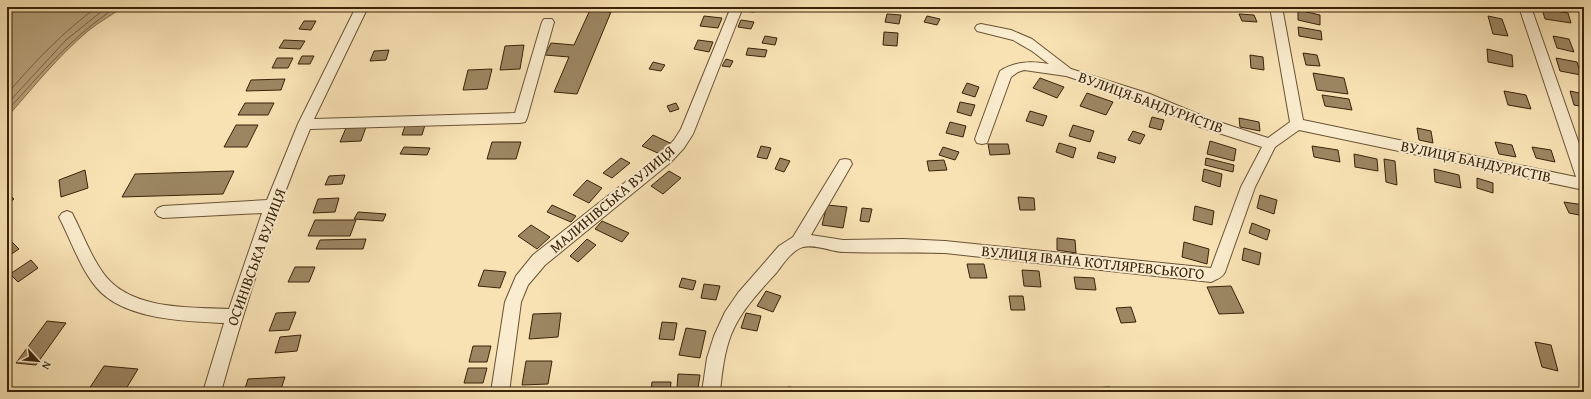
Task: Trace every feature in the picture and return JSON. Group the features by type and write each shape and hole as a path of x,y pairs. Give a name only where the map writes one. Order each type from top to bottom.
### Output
{"street":[{"name":"ОСИНІВСЬКА ВУЛИЦЯ","path":"212,392 234,316 273,206 305,124 362,7"},
{"name":"МАЛИНІВСЬКА ВУЛИЦЯ","path":"500,392 513,302 522,281 539,260 666,158 679,144 688,130 737,7"},
{"path":"1276,7 1297,124"},
{"path":"1525,7 1584,179"},
{"path":"305,124 520,118 548,22"},
{"path":"981,28 998,30 1016,36 1040,49 1067,72"},
{"name":"ВУЛИЦЯ БАНДУРИСТІВ","path":"982,139 999,87 1005,74 1014,68 1024,66 1041,66 1067,72 1145,97 1205,123 1270,144"},
{"name":"ВУЛИЦЯ ІВАНА КОТЛЯРЕВСЬКОГО","path":"798,241 818,241 843,246 903,245 945,247 1211,275 1217,272 1248,187 1270,144 1297,124"},
{"name":"ВУЛИЦЯ БАНДУРИСТІВ","path":"1297,124 1584,184"},
{"path":"711,392 716,358 722,336 731,317 744,298 780,257 798,241 845,164"},
{"path":"163,212 273,206"},
{"path":"67,217 102,283 114,295 139,306 167,312 234,316"}],"water":[{"path":"22,7 123,7 92,28 66,51 7,117 7,17"}],"building":[{"path":"746,7 756,7 754,12 744,11"},
{"path":"1542,9 1568,13 1571,23 1545,19"},
{"path":"590,10 611,12 577,94 554,92 569,57 545,55 551,43 574,45"},
{"path":"1298,10 1320,15 1320,25 1298,20"},
{"path":"887,14 901,15 899,24 885,22"},
{"path":"1239,14 1254,15 1257,22 1242,21"},
{"path":"704,16 722,18 718,28 700,26"},
{"path":"927,16 940,19 937,25 924,22"},
{"path":"1488,16 1502,19 1508,36 1493,34"},
{"path":"741,20 754,22 751,29 738,27"},
{"path":"304,21 316,21 311,30 299,29"},
{"path":"1298,27 1321,31 1322,40 1299,36"},
{"path":"884,32 898,33 897,46 883,45"},
{"path":"765,36 777,38 775,45 762,43"},
{"path":"1553,36 1569,39 1574,52 1557,48"},
{"path":"284,40 305,41 300,49 279,48"},
{"path":"698,40 713,42 709,52 694,49"},
{"path":"524,45 520,69 500,70 505,46"},
{"path":"748,48 767,50 765,57 746,55"},
{"path":"1487,49 1512,55 1513,67 1488,62"},
{"path":"389,50 386,60 370,61 374,51"},
{"path":"1303,53 1317,55 1320,66 1306,65"},
{"path":"1250,55 1263,57 1264,70 1251,68"},
{"path":"302,56 314,56 310,64 298,64"},
{"path":"277,58 293,58 288,68 272,68"},
{"path":"1556,58 1577,62 1581,75 1560,71"},
{"path":"726,59 733,61 730,67 722,66"},
{"path":"653,62 665,65 661,71 649,69"},
{"path":"492,69 487,89 463,90 468,70"},
{"path":"1313,73 1344,78 1348,94 1317,90"},
{"path":"1040,78 1064,87 1057,98 1033,88"},
{"path":"285,79 281,90 246,91 251,80"},
{"path":"967,83 979,87 975,97 962,93"},
{"path":"1504,91 1526,95 1531,109 1508,105"},
{"path":"1570,91 1584,94 1584,107 1574,105"},
{"path":"1087,93 1113,102 1106,115 1080,106"},
{"path":"1322,95 1349,99 1352,110 1325,106"},
{"path":"960,102 975,105 971,116 957,112"},
{"path":"245,103 274,103 268,115 238,115"},
{"path":"676,103 679,109 670,112 667,106"},
{"path":"1030,111 1047,116 1043,126 1026,121"},
{"path":"1152,117 1164,120 1161,130 1149,127"},
{"path":"1239,118 1259,122 1260,131 1240,127"},
{"path":"950,122 966,126 963,137 946,133"},
{"path":"236,125 258,125 247,147 224,147"},
{"path":"425,125 422,135 402,135 405,126"},
{"path":"1073,125 1094,131 1090,142 1069,136"},
{"path":"366,127 361,141 340,142 346,128"},
{"path":"1417,128 1431,131 1433,143 1419,140"},
{"path":"1133,131 1145,135 1140,144 1128,140"},
{"path":"653,135 670,143 660,154 642,146"},
{"path":"1210,141 1236,149 1234,161 1207,154"},
{"path":"492,142 521,142 516,159 487,159"},
{"path":"1495,142 1512,145 1516,157 1499,154"},
{"path":"1059,143 1076,148 1073,158 1056,152"},
{"path":"988,144 1008,144 1010,154 990,155"},
{"path":"761,146 771,148 767,159 757,157"},
{"path":"1312,146 1338,150 1340,162 1314,157"},
{"path":"404,147 430,148 427,155 400,154"},
{"path":"943,147 959,152 955,160 939,155"},
{"path":"1532,147 1551,150 1555,162 1536,158"},
{"path":"1099,152 1116,157 1114,163 1097,158"},
{"path":"1354,154 1377,159 1378,171 1355,167"},
{"path":"621,158 630,163 612,178 603,173"},
{"path":"780,158 790,161 784,172 775,169"},
{"path":"1206,158 1234,165 1233,172 1205,165"},
{"path":"1384,159 1395,161 1397,185 1386,182"},
{"path":"944,160 947,170 929,171 927,161"},
{"path":"1204,169 1222,174 1220,187 1202,181"},
{"path":"1434,169 1459,175 1461,188 1435,182"},
{"path":"85,170 88,188 61,197 59,180"},
{"path":"234,171 223,194 122,197 135,174"},
{"path":"669,171 681,178 663,194 651,186"},
{"path":"345,175 342,184 325,185 329,176"},
{"path":"1477,178 1493,183 1493,193 1477,188"},
{"path":"587,180 602,188 589,203 573,195"},
{"path":"7,193 14,199 7,204"},
{"path":"1260,195 1277,200 1274,214 1257,208"},
{"path":"1018,197 1034,198 1035,210 1020,210"},
{"path":"339,198 335,212 313,213 318,199"},
{"path":"1564,202 1584,205 1584,216 1569,213"},
{"path":"552,205 576,216 571,222 547,212"},
{"path":"827,205 847,207 843,228 822,225"},
{"path":"1195,206 1214,211 1212,225 1193,220"},
{"path":"862,208 872,209 869,222 860,221"},
{"path":"358,212 386,214 383,221 354,219"},
{"path":"315,220 356,220 350,236 308,236"},
{"path":"602,221 629,233 622,242 595,229"},
{"path":"1252,223 1270,230 1267,240 1249,233"},
{"path":"531,225 550,237 537,249 518,236"},
{"path":"1057,238 1075,240 1076,253 1057,250"},
{"path":"366,239 363,249 316,249 320,240"},
{"path":"587,239 596,245 578,262 570,256"},
{"path":"11,241 19,249 7,257 7,244"},
{"path":"1184,242 1209,249 1207,264 1182,257"},
{"path":"1244,248 1261,253 1259,265 1242,260"},
{"path":"31,260 38,268 18,282 10,274"},
{"path":"967,264 984,264 987,278 970,278"},
{"path":"295,267 315,267 309,282 288,282"},
{"path":"484,270 506,272 500,288 478,286"},
{"path":"1022,270 1039,271 1041,287 1024,286"},
{"path":"1074,277 1094,278 1096,290 1076,289"},
{"path":"682,278 696,281 693,290 679,287"},
{"path":"704,284 720,286 716,300 701,298"},
{"path":"1231,286 1244,313 1219,314 1207,287"},
{"path":"766,291 781,296 773,312 757,306"},
{"path":"1009,296 1023,296 1025,310 1011,310"},
{"path":"1131,307 1136,322 1121,323 1116,308"},
{"path":"296,312 289,330 269,331 276,313"},
{"path":"561,313 558,337 529,339 533,314"},
{"path":"746,313 761,316 757,331 741,328"},
{"path":"47,321 66,323 36,365 16,363"},
{"path":"662,322 677,323 674,340 659,339"},
{"path":"686,328 706,331 700,358 679,355"},
{"path":"301,335 297,351 275,353 280,337"},
{"path":"1535,342 1551,345 1558,371 1542,367"},
{"path":"473,346 491,346 487,362 469,362"},
{"path":"526,361 552,361 548,384 522,385"},
{"path":"104,366 138,369 124,392 87,392"},
{"path":"468,368 487,368 483,383 464,383"},
{"path":"678,374 700,375 698,388 677,388"},
{"path":"285,377 280,392 244,392 248,379"},
{"path":"652,382 671,382 670,392 651,392"},
{"path":"788,387 798,388 798,392 787,392"},
{"path":"1110,387 1111,392 1093,392 1092,388"},
{"path":"1191,389 1192,392 1163,391"},
{"path":"1252,389 1254,392 1222,392"}]}
